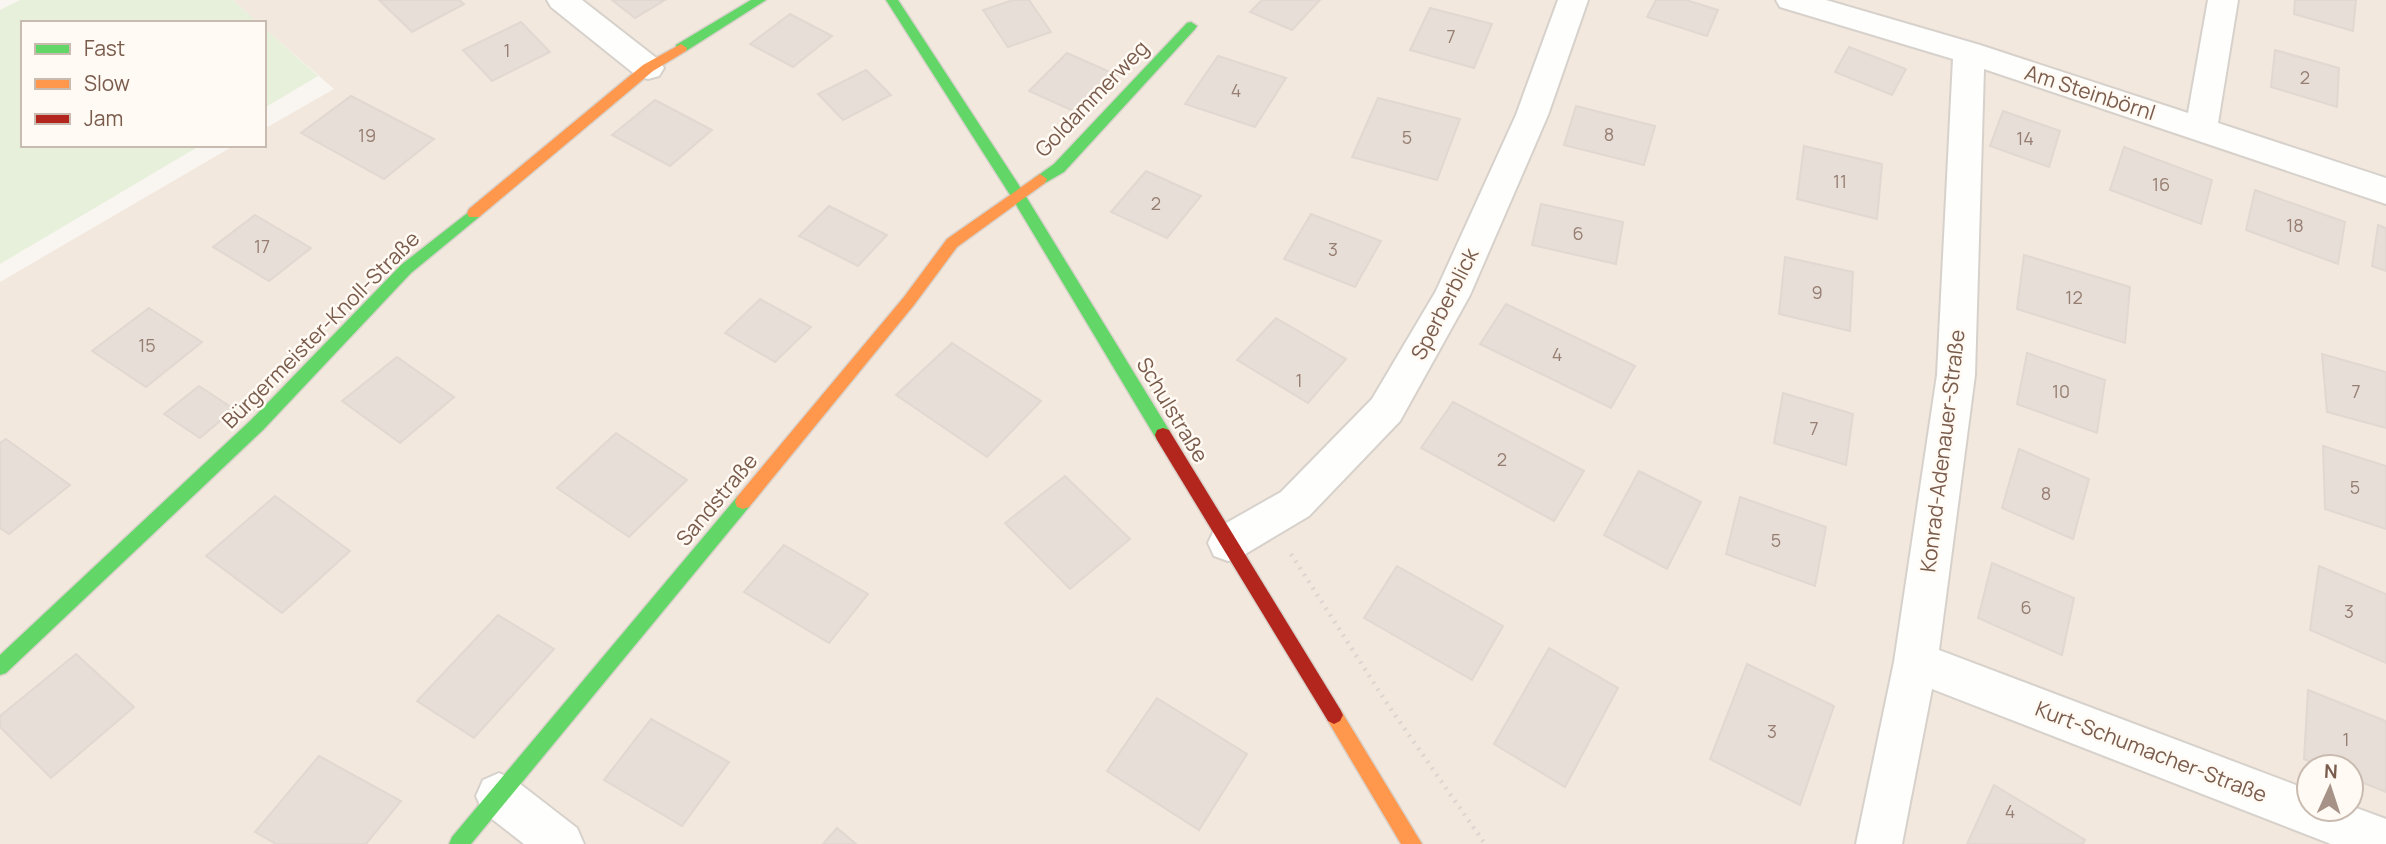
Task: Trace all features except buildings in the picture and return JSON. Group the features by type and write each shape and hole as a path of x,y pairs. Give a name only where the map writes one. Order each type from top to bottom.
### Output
{"street":[{"path":"562,0 648,68"},
{"name":"Bürgermeister-Knoll-Straße","path":"0,667 257,425 406,269 648,68 760,0"},
{"name":"Schulstraße","path":"892,0 1017,194 1412,844"},
{"name":"Sperberblick","path":"1228,543 1295,504 1386,410 1452,295 1532,115 1573,0"},
{"name":"Am Steinbörnl","path":"1791,0 1847,8 1969,53 2386,191"},
{"path":"2201,130 2223,0"},
{"name":"Goldammerweg","path":"1017,194 1059,168 1191,26"},
{"name":"Konrad-Adenauer-Straße","path":"1879,844 1916,662 1956,375 1969,53"},
{"name":"Sandstraße","path":"460,844 909,301 952,243 1017,194"},
{"name":"Kurt-Schumacher-Straße","path":"1916,662 2386,842"},
{"path":"499,796 561,844"}],"shaded area":[{"path":"233,0 2386,0 2386,844 0,844 0,282 232,147 266,147 266,128 334,89 266,30 266,21 256,21"}],"green space":[{"path":"20,0 233,0 256,21 21,21 21,147 198,147 0,264 0,10"},
{"path":"266,30 318,76 266,107"}],"traffic: fast":[{"path":"681,48 760,0"},
{"path":"892,0 1017,194 1163,435"},
{"path":"1040,179 1059,168 1191,26"},
{"path":"0,667 257,425 406,269 474,213"},
{"path":"459,844 743,502"}],"traffic: slow":[{"path":"474,213 648,68 681,48"},
{"path":"743,502 909,301 952,243 1040,179"},
{"path":"1334,715 1412,844"}],"traffic: jam":[{"path":"1163,435 1334,715"}]}
